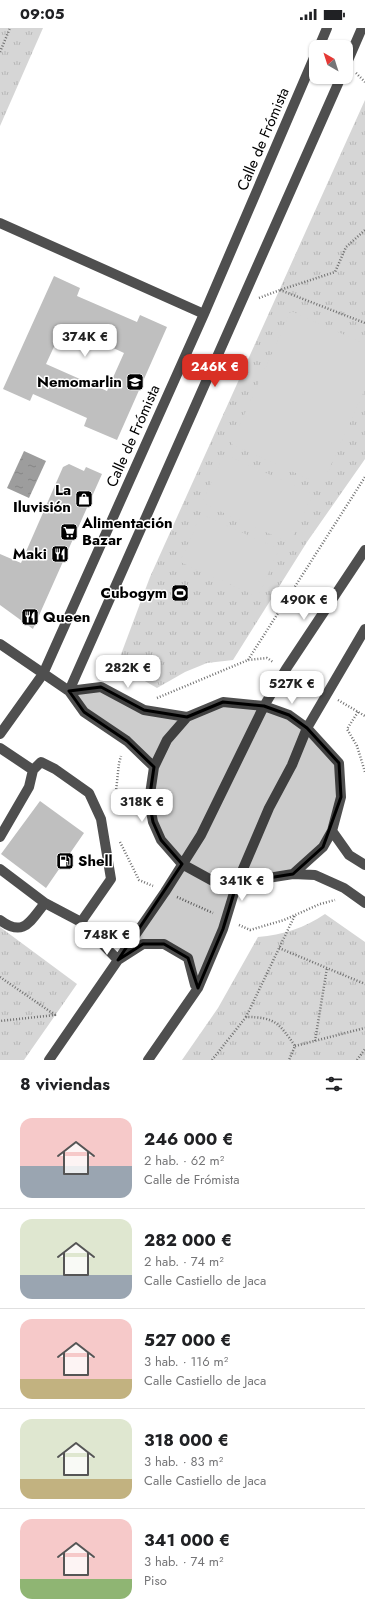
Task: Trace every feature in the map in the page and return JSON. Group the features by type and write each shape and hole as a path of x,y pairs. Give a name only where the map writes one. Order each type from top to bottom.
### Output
{"street":[{"path":"322,40 327,28"},
{"path":"353,49 362,28"},
{"name":"Calle de Frómista","path":"0,734 43,674 204,314 309,69"},
{"path":"69,691 338,84"},
{"path":"0,223 204,314"},
{"path":"49,1060 201,835 264,706 293,657 365,550"},
{"path":"148,1060 198,988 223,929 237,883 269,808 292,765 307,728 365,629"},
{"path":"0,644 69,691 84,712 127,741 154,767"},
{"path":"69,691 101,687 144,710 186,717"},
{"path":"293,874 323,846 332,830 341,797 339,763 307,728 289,715 264,706 223,702 186,717 167,740 154,767 149,801 153,822 161,840 182,864 213,881 237,883 293,874 315,875 344,888 365,903"},
{"path":"0,748 33,770"},
{"path":"0,837 29,787 33,770 41,762 55,769 89,794 101,819 111,879 81,922"},
{"path":"332,830 349,855 365,865"},
{"path":"0,869 45,903 81,922 118,960"},
{"path":"0,920 14,928 20,928 28,924 45,903"},
{"path":"118,960 143,944 164,944 188,958 195,986 198,988"}],"path":[{"path":"0,52 10,28"},
{"path":"365,230 346,247 335,272 280,290 365,323"},
{"path":"248,660 365,477"},
{"path":"365,716 358,712 347,729 357,746 365,772"},
{"path":"212,1060 246,1017 295,915"},
{"path":"279,948 365,984"},
{"path":"315,1041 326,968"},
{"path":"0,977 55,1016 0,1021"},
{"path":"246,1017 263,1017 282,1027 295,1046"},
{"path":"295,1046 365,1028"},
{"path":"290,1060 295,1046"},
{"path":"357,1060 365,1049"}],"highlighted area":[{"path":"101,687 144,710 187,717 223,702 264,706 289,715 307,728 339,763 341,797 323,847 293,874 237,883 223,929 198,988 188,958 164,944 143,944 118,960 182,864 161,840 153,822 149,801 154,767 127,741 84,712 69,691"}],"green space":[{"path":"0,28 43,28 0,126"},
{"path":"365,100 365,459 307,542 233,660 207,663 185,672 157,688 117,665 150,577"},
{"path":"291,311 365,344 365,389 322,485 231,444"},
{"path":"224,454 313,494 290,543 202,503"},
{"path":"201,514 279,549 258,597 180,562"},
{"path":"325,914 365,942 365,1060 182,1060 218,1008 258,937 276,935 293,930"},
{"path":"0,927 77,984 24,1060 0,1060"}],"water":[{"path":"24,451 46,461 29,498 7,488"}],"building":[{"path":"54,276 80,288 77,296 137,322 140,315 167,327 117,440 84,426 87,418 33,394 30,401 3,389","holes":["64,325 124,353 107,391 46,364"]},
{"path":"69,464 84,471 86,467 102,474 33,629 0,605 0,554 21,563 63,467"},
{"path":"40,801 84,833 46,888 1,854"}],"place":[{"name":"Nemomarlin","path":"135,382"},
{"name":"La Iluvisión","path":"84,499"},
{"name":"Alimentación Bazar","path":"69,532"},
{"name":"Maki","path":"60,554"},
{"name":"Cubogym","path":"180,593"},
{"name":"Queen","path":"30,617"},
{"name":"Shell","path":"65,861"}]}
